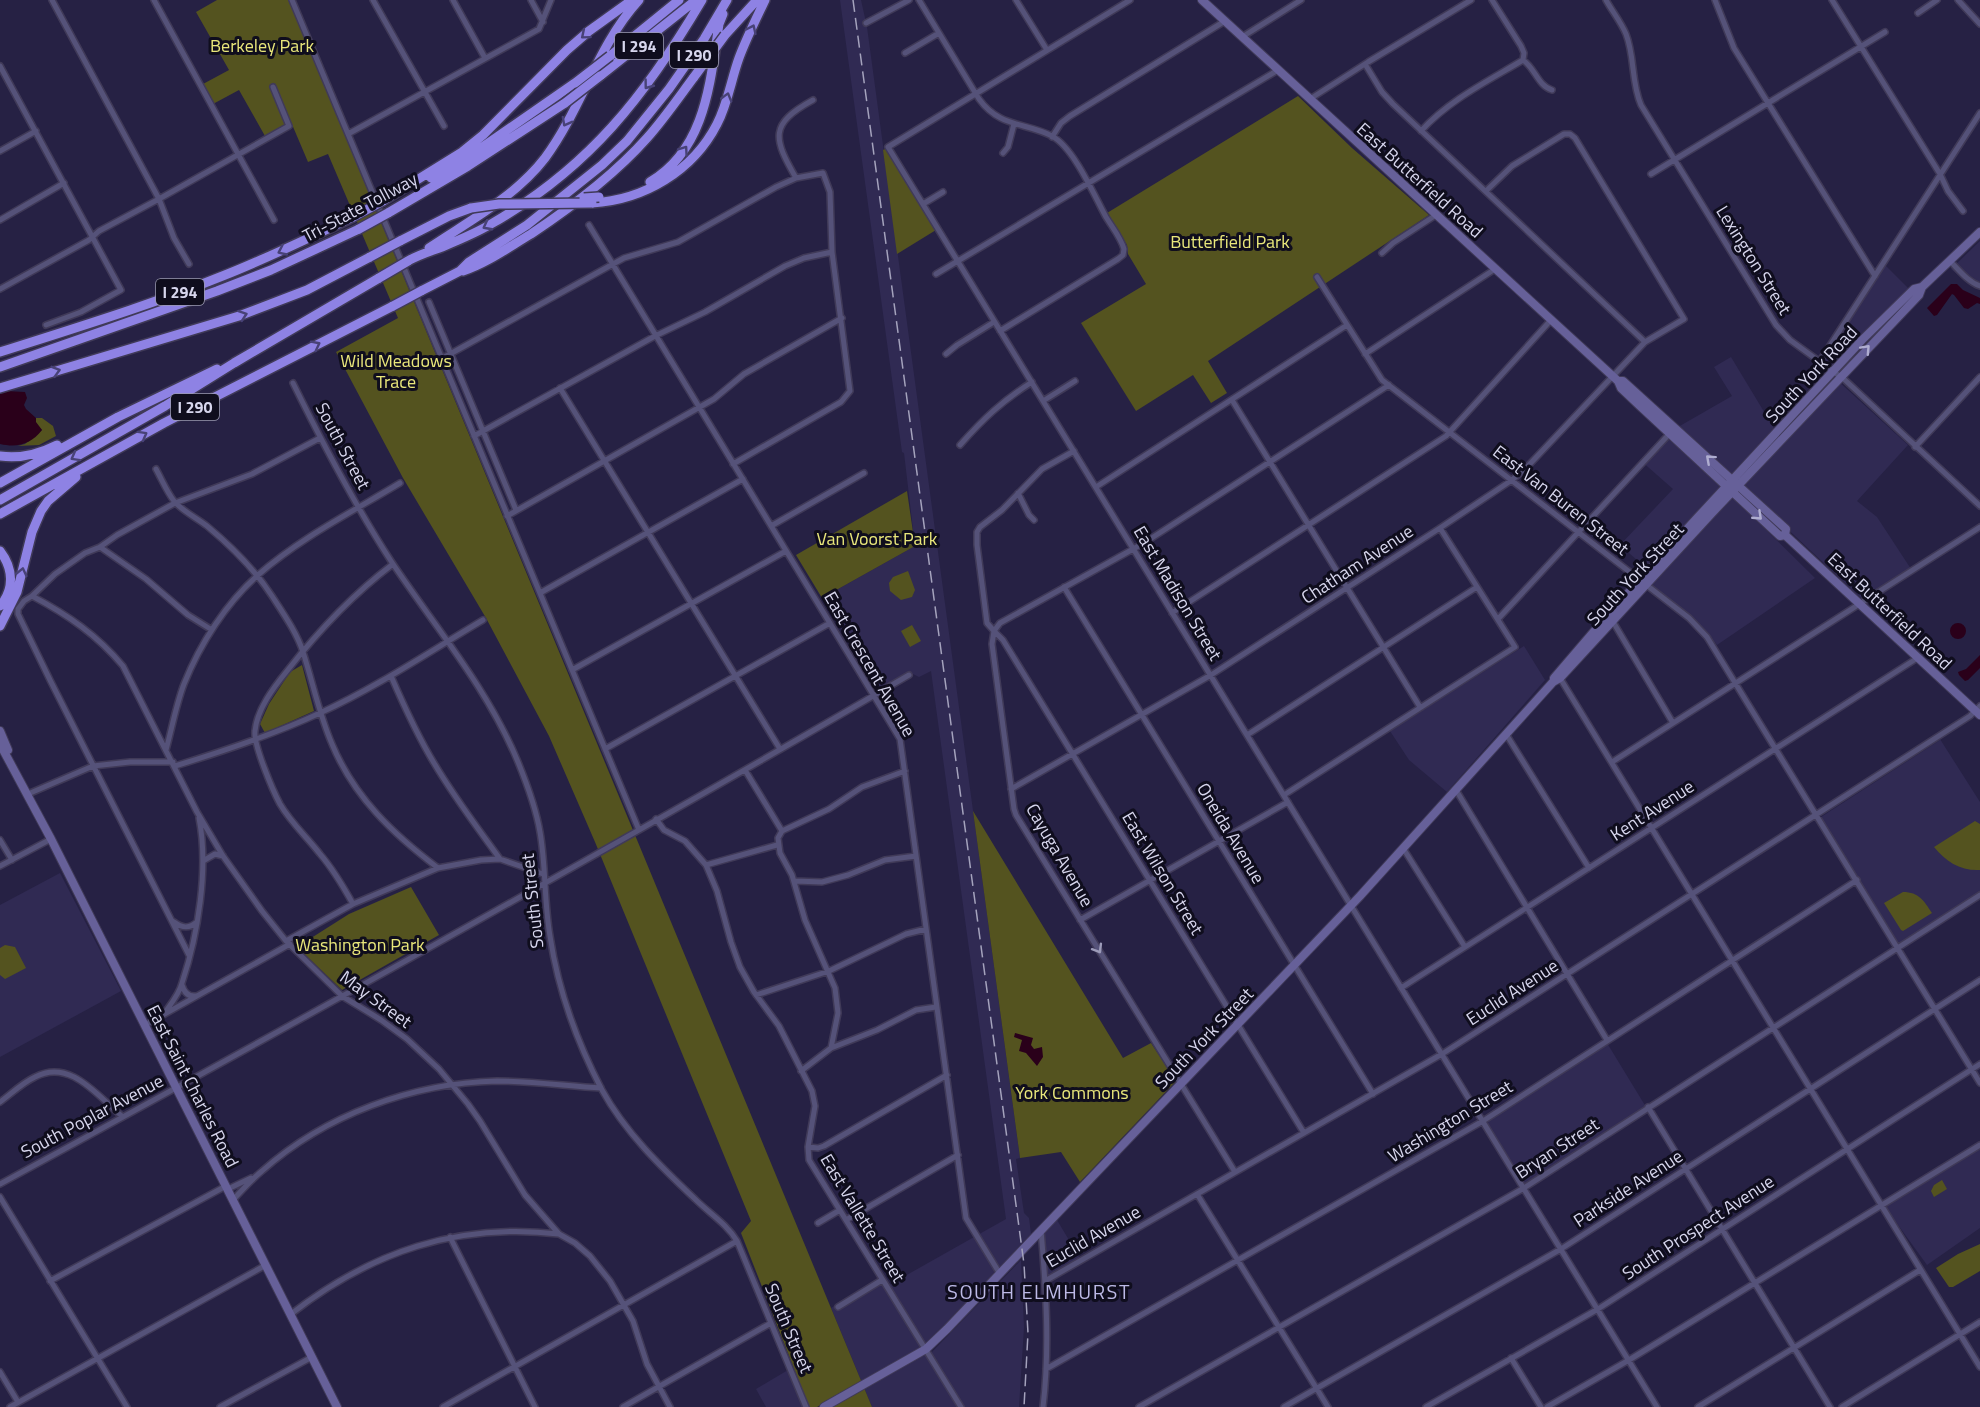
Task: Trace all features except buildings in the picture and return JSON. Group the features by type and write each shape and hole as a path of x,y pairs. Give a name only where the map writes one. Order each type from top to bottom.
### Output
{"highway":[{"path":"383,201 462,152 483,135 567,50 632,0"},
{"path":"410,260 510,193 545,158 616,29 639,0"},
{"name":"Tri-State Tollway","path":"0,352 115,316 269,257 441,173 575,83 679,0"},
{"name":"Tri-State Tollway","path":"0,367 217,291 271,270 358,229 468,166 565,103 696,0"},
{"name":"I 290","path":"0,500 165,406 410,260 491,224 543,190 615,126 636,101 702,0"},
{"path":"460,271 508,248 558,216 596,186 646,139 725,35 757,0"},
{"path":"0,388 239,316 308,290 449,216 471,208 499,204 537,203 547,200 617,200 650,189 677,172 710,137 721,116 739,58 765,0"},
{"path":"596,200 615,196 646,184 670,167 688,145 700,121 708,96 719,24 726,2"},
{"name":"I 290","path":"0,514 174,418 460,271 527,225 570,193 627,141 688,63 726,2"},
{"path":"0,483 118,417 212,370 234,363"},
{"path":"0,456 22,457 41,452 107,418 118,417"},
{"path":"0,626 17,592 32,532 48,501 69,482 112,452"},
{"path":"0,551 8,561 11,578 9,591 0,606"}],"main road":[{"name":"East Butterfield Road","path":"1202,0 1615,379 1621,388 1736,482 1786,529 1785,535"},
{"name":"South York Road","path":"1736,482 1837,374 1919,295 1922,287 1980,232"},
{"name":"South York Road","path":"1736,482 1749,476 1837,374"},
{"name":"East Butterfield Road","path":"1672,431 1711,473 1780,537 1785,535"},
{"path":"1711,473 1716,488 1714,499"},
{"path":"1749,476 1750,491 1754,499"},
{"name":"South York Street","path":"1556,680 1556,674 1736,482"},
{"name":"South York Street","path":"824,1407 926,1348 1000,1274 1351,905 1612,620 1714,499 1729,489"},
{"name":"East Butterfield Road","path":"1785,535 1978,710"},
{"name":"East Saint Charles Road","path":"0,731 20,780"},
{"name":"East Saint Charles Road","path":"0,744 51,839 337,1407"}],"street":[{"path":"52,0 159,200 174,238 189,264"},
{"path":"154,0 274,220"},
{"path":"292,0 639,830"},
{"path":"373,0 444,126"},
{"path":"453,0 485,58"},
{"path":"531,0 543,22"},
{"path":"348,134 538,30 551,0"},
{"path":"866,23 909,0"},
{"path":"919,0 989,112 999,118 1052,136 1066,149 1123,244 1124,252 1118,259 1000,331"},
{"path":"1016,0 1047,50"},
{"path":"976,94 1130,0"},
{"path":"1242,37 1301,0"},
{"path":"1310,99 1471,0"},
{"path":"1492,0 1521,46 1524,53 1523,60"},
{"name":"Lexington Street","path":"1606,0 1626,34 1637,96 1774,323 1790,340 1837,374 1980,506"},
{"path":"1715,0 1734,48 1875,276"},
{"path":"1832,0 1940,174 1948,191 1963,211"},
{"path":"1918,13 1937,0"},
{"path":"1958,0 1980,24"},
{"path":"1052,136 1061,123 1070,116 1225,21"},
{"path":"1651,174 1885,32"},
{"path":"905,54 939,33"},
{"path":"1421,131 1451,104 1523,60"},
{"path":"1523,60 1541,83 1552,90"},
{"path":"1365,64 1387,98 1645,342"},
{"path":"0,66 121,290 81,312 46,325"},
{"path":"936,274 1278,70"},
{"path":"0,80 7,76"},
{"path":"0,289 289,126 273,87"},
{"name":"East Madison Street","path":"976,94 888,147 1657,1407"},
{"path":"796,178 780,149 780,131 792,112 813,100"},
{"name":"South York Road","path":"1820,361 1980,113"},
{"path":"1003,153 1008,147 1014,123"},
{"path":"0,150 36,131"},
{"name":"Chatham Avenue","path":"1011,789 1211,675 1512,480 1615,379 1645,342 1684,319 1575,138 1570,134 1564,134 1512,166 1486,191"},
{"path":"441,359 612,264 634,254 678,242 796,178 823,173 830,192 832,252 850,391 841,402 733,464"},
{"path":"0,220 64,183"},
{"path":"923,204 943,192"},
{"path":"1382,253 1436,214"},
{"name":"East Crescent Avenue","path":"588,225 900,739 967,1221 1000,1274"},
{"path":"474,436 793,262 832,252"},
{"path":"1950,261 1975,285 1980,286"},
{"path":"1365,354 1495,269"},
{"name":"East Van Buren Street","path":"1317,277 1380,377 1699,627 1714,646 1980,1083"},
{"path":"429,302 516,510"},
{"path":"507,516 699,408 714,399 744,374 842,318"},
{"path":"1172,613 1446,436 1551,320"},
{"path":"946,354 994,322"},
{"path":"1096,487 1347,325"},
{"path":"1915,447 1980,377"},
{"path":"1043,401 1076,381"},
{"path":"960,445 990,412 1032,382"},
{"name":"South Street","path":"293,383 320,438 359,508 393,564 483,693 517,760 541,835 549,934 561,989 580,1043 602,1088 629,1128 656,1160 731,1231 806,1407"},
{"path":"994,631 1000,623 1133,549 1389,385"},
{"path":"560,388 780,749"},
{"path":"1232,400 1420,706"},
{"path":"1498,620 1672,431"},
{"path":"189,955 38,656 18,614 18,609 45,582 88,551 100,547 175,503 252,474 320,438"},
{"name":"Cayuga Avenue","path":"1074,451 1044,468 980,527 976,538 987,622 994,631 992,644 1016,815 1235,1172"},
{"path":"156,469 175,503 225,542 256,576 285,617 303,651 321,712 338,757 360,795 390,828 438,868"},
{"path":"771,526 864,473"},
{"path":"540,593 742,479"},
{"path":"166,750 183,687 198,654 212,630 237,597 256,576 316,532 400,483"},
{"path":"1018,493 1034,520"},
{"path":"1612,762 1980,527"},
{"path":"1284,795 1515,647 1440,528"},
{"path":"100,547 146,579 188,615 212,630"},
{"path":"572,670 786,551"},
{"path":"353,904 329,864 296,828 281,805 270,783 255,731 263,706 280,679 303,651 345,603 393,564"},
{"name":"Oneida Avenue","path":"1064,587 1373,1094"},
{"path":"1247,735 1477,587"},
{"name":"May Street","path":"32,596 77,622 114,656 127,674 223,856 262,911 288,942 342,996 407,1039 435,1065 480,1121 525,1195 559,1234 590,1256 610,1281 636,1329 647,1364 670,1407"},
{"path":"27,794 93,766 130,762 174,764 218,754 256,740 321,712 391,676 483,620"},
{"path":"1612,620 1673,723"},
{"path":"605,749 830,623"},
{"name":"East Wilson Street","path":"994,631 1003,640 1304,1133"},
{"name":"Kent Avenue","path":"1401,988 1919,657"},
{"path":"656,819 909,675"},
{"path":"391,676 434,763 466,813 500,859"},
{"path":"1556,680 1612,762 1980,1367"},
{"name":"Euclid Avenue","path":"1045,1281 1442,1054 1978,710"},
{"path":"1506,734 1589,868"},
{"path":"745,770 782,831"},
{"path":"831,1048 838,1004 835,988 805,920 795,881 777,845 778,838 782,831 829,808 862,787 905,771"},
{"path":"1456,790 1607,1040"},
{"path":"1080,920 1288,802"},
{"path":"163,1015 182,985 196,922 203,861 198,812"},
{"name":"South Poplar Avenue","path":"0,1184 177,1088 656,819"},
{"name":"East Vallette Street","path":"656,819 664,830 685,841 706,864 721,903 735,955 746,979 778,1026 812,1092 815,1107 808,1147 810,1160 961,1407"},
{"path":"0,866 51,839"},
{"path":"0,840 12,860"},
{"path":"706,864 777,845"},
{"path":"1403,848 1465,947"},
{"path":"203,861 215,854 223,856"},
{"path":"795,881 822,882 848,875 885,860 916,856"},
{"path":"145,1025 353,904 438,868 500,859 543,874"},
{"name":"Washington Street","path":"1046,1370 1483,1121 1857,880"},
{"name":"Bryan Street","path":"1139,1407 1524,1188 1980,895"},
{"path":"171,918 176,924 186,928 196,922"},
{"path":"756,995 829,971 906,934 926,930"},
{"name":"Parkside Avenue","path":"1284,1407 1561,1249 1980,980"},
{"path":"182,985 189,995 199,995"},
{"path":"801,1071 831,1048 877,1030 916,1010 936,1007"},
{"name":"South Prospect Avenue","path":"1426,1407 1598,1309 1980,1064"},
{"path":"0,1102 34,1077 47,1072 67,1073 80,1079 123,1117"},
{"path":"808,1147 824,1146 947,1075"},
{"path":"233,1200 256,1176 304,1139 349,1116 402,1096 453,1085 515,1081 602,1088"},
{"path":"1648,1107 1830,1407"},
{"path":"1547,1407 1629,1360 1980,1144"},
{"path":"846,1220 958,1155"},
{"path":"50,1281 227,1187 256,1176"},
{"path":"1197,1194 1328,1407"},
{"path":"0,1197 126,1407"},
{"path":"818,1223 840,1210"},
{"path":"291,1314 338,1281 369,1264 408,1248 450,1237 509,1230 559,1234"},
{"path":"1041,1230 1045,1281 1046,1370 1043,1407"},
{"path":"450,1237 535,1407"},
{"path":"444,1407 737,1241"},
{"path":"10,1407 266,1265"},
{"path":"1698,1407 1920,1270"},
{"path":"838,1307 882,1280"},
{"path":"1842,1407 1980,1322"},
{"path":"623,1407 771,1323"},
{"path":"220,1407 312,1357"},
{"path":"1511,1358 1541,1407"},
{"path":"0,1372 18,1402"}],"shaded area":[{"path":"840,0 861,0 867,27 1020,1158 1016,1159 1024,1213 1029,1218 1031,1234 926,1344 889,1285 1006,1219 931,671 919,677 909,672 878,690 822,598 915,546"},
{"path":"1980,241 1980,290 1970,285 1951,269"},
{"path":"1882,262 1910,290 1835,368 1820,357"},
{"path":"1951,284 1957,284 1963,290 1980,298 1980,304 1977,303 1968,309 1964,308 1952,294 1934,316 1927,308"},
{"path":"1731,357 1775,430 1732,475 1678,427 1732,396 1714,367"},
{"path":"1837,380 1908,445 1857,501 1877,517 1911,569 1862,599 1742,486"},
{"path":"6,391 25,392 27,398 24,405 36,418 42,430 24,444 0,444 0,394"},
{"path":"1665,433 1722,487 1647,569 1620,545 1673,489 1640,460"},
{"path":"1732,496 1815,578 1717,645 1696,621 1650,585"},
{"path":"1955,623 1961,623 1966,631 1964,637 1955,639 1950,634 1950,628"},
{"path":"1524,646 1545,680 1447,792 1409,760 1390,731"},
{"path":"1980,655 1980,668 1965,681 1958,672 1966,669"},
{"path":"1938,736 1980,802 1980,892 1898,944 1821,817 1940,740"},
{"path":"60,873 121,991 0,1057 0,905"},
{"path":"1015,1033 1033,1038 1031,1045 1034,1049 1042,1047 1043,1057 1037,1066 1026,1053 1019,1051 1022,1040 1014,1037"},
{"path":"1607,1043 1646,1107 1524,1185 1486,1122"},
{"path":"1980,1149 1980,1228 1927,1265 1885,1207"},
{"path":"1057,1220 1082,1262 1047,1282 1042,1236"},
{"path":"1021,1260 1024,1327 1019,1407 964,1407 931,1353"},
{"path":"880,1278 960,1407 872,1407 831,1308"},
{"path":"793,1367 809,1407 766,1407 756,1389"}],"green space":[{"name":"Wild Meadows Trace","path":"217,0 289,0 872,1407 827,1407 824,1403 817,1407 809,1407 741,1233 751,1221 549,736 486,618 403,478 336,352 398,318 328,154 308,162 291,122 265,136 239,90 213,104 203,84 229,70 196,12"},
{"name":"Butterfield Park","path":"1298,96 1352,148 1429,215 1208,361 1227,393 1211,403 1193,375 1136,411 1081,323 1146,284 1128,254 1127,245 1107,213"},
{"path":"887,148 936,230 897,254 883,150"},
{"path":"36,418 42,418 53,426 56,436 39,445 18,446 25,444 42,430 35,422"},
{"name":"Van Voorst Park","path":"907,491 915,546 822,598 796,555"},
{"path":"908,571 915,590 912,597 901,600 890,591 889,583 893,577"},
{"path":"912,625 921,641 910,647 901,631"},
{"path":"302,665 314,711 265,733 260,724 269,704 290,672"},
{"name":"York Commons","path":"973,811 1123,1058 1151,1043 1176,1081 1080,1182 1061,1152 1020,1158"},
{"path":"1975,821 1980,824 1980,870 1966,869 1954,864 1934,847"},
{"name":"Washington Park","path":"411,887 439,935 342,990 297,947 349,914"},
{"path":"1903,892 1917,895 1932,913 1903,931 1884,903"},
{"path":"5,945 15,947 26,968 5,979 0,975 0,948"},
{"path":"1942,1180 1947,1189 1934,1197 1931,1191 1934,1185"},
{"path":"1980,1244 1980,1271 1953,1287 1949,1287 1936,1268"}],"railway":[{"path":"853,0 1024,1264 1028,1333 1024,1407"}],"district":[{"name":"SOUTH ELMHURST","path":"1039,1291"}],"park label":[{"name":"Berkeley Park","path":"262,45"}]}
